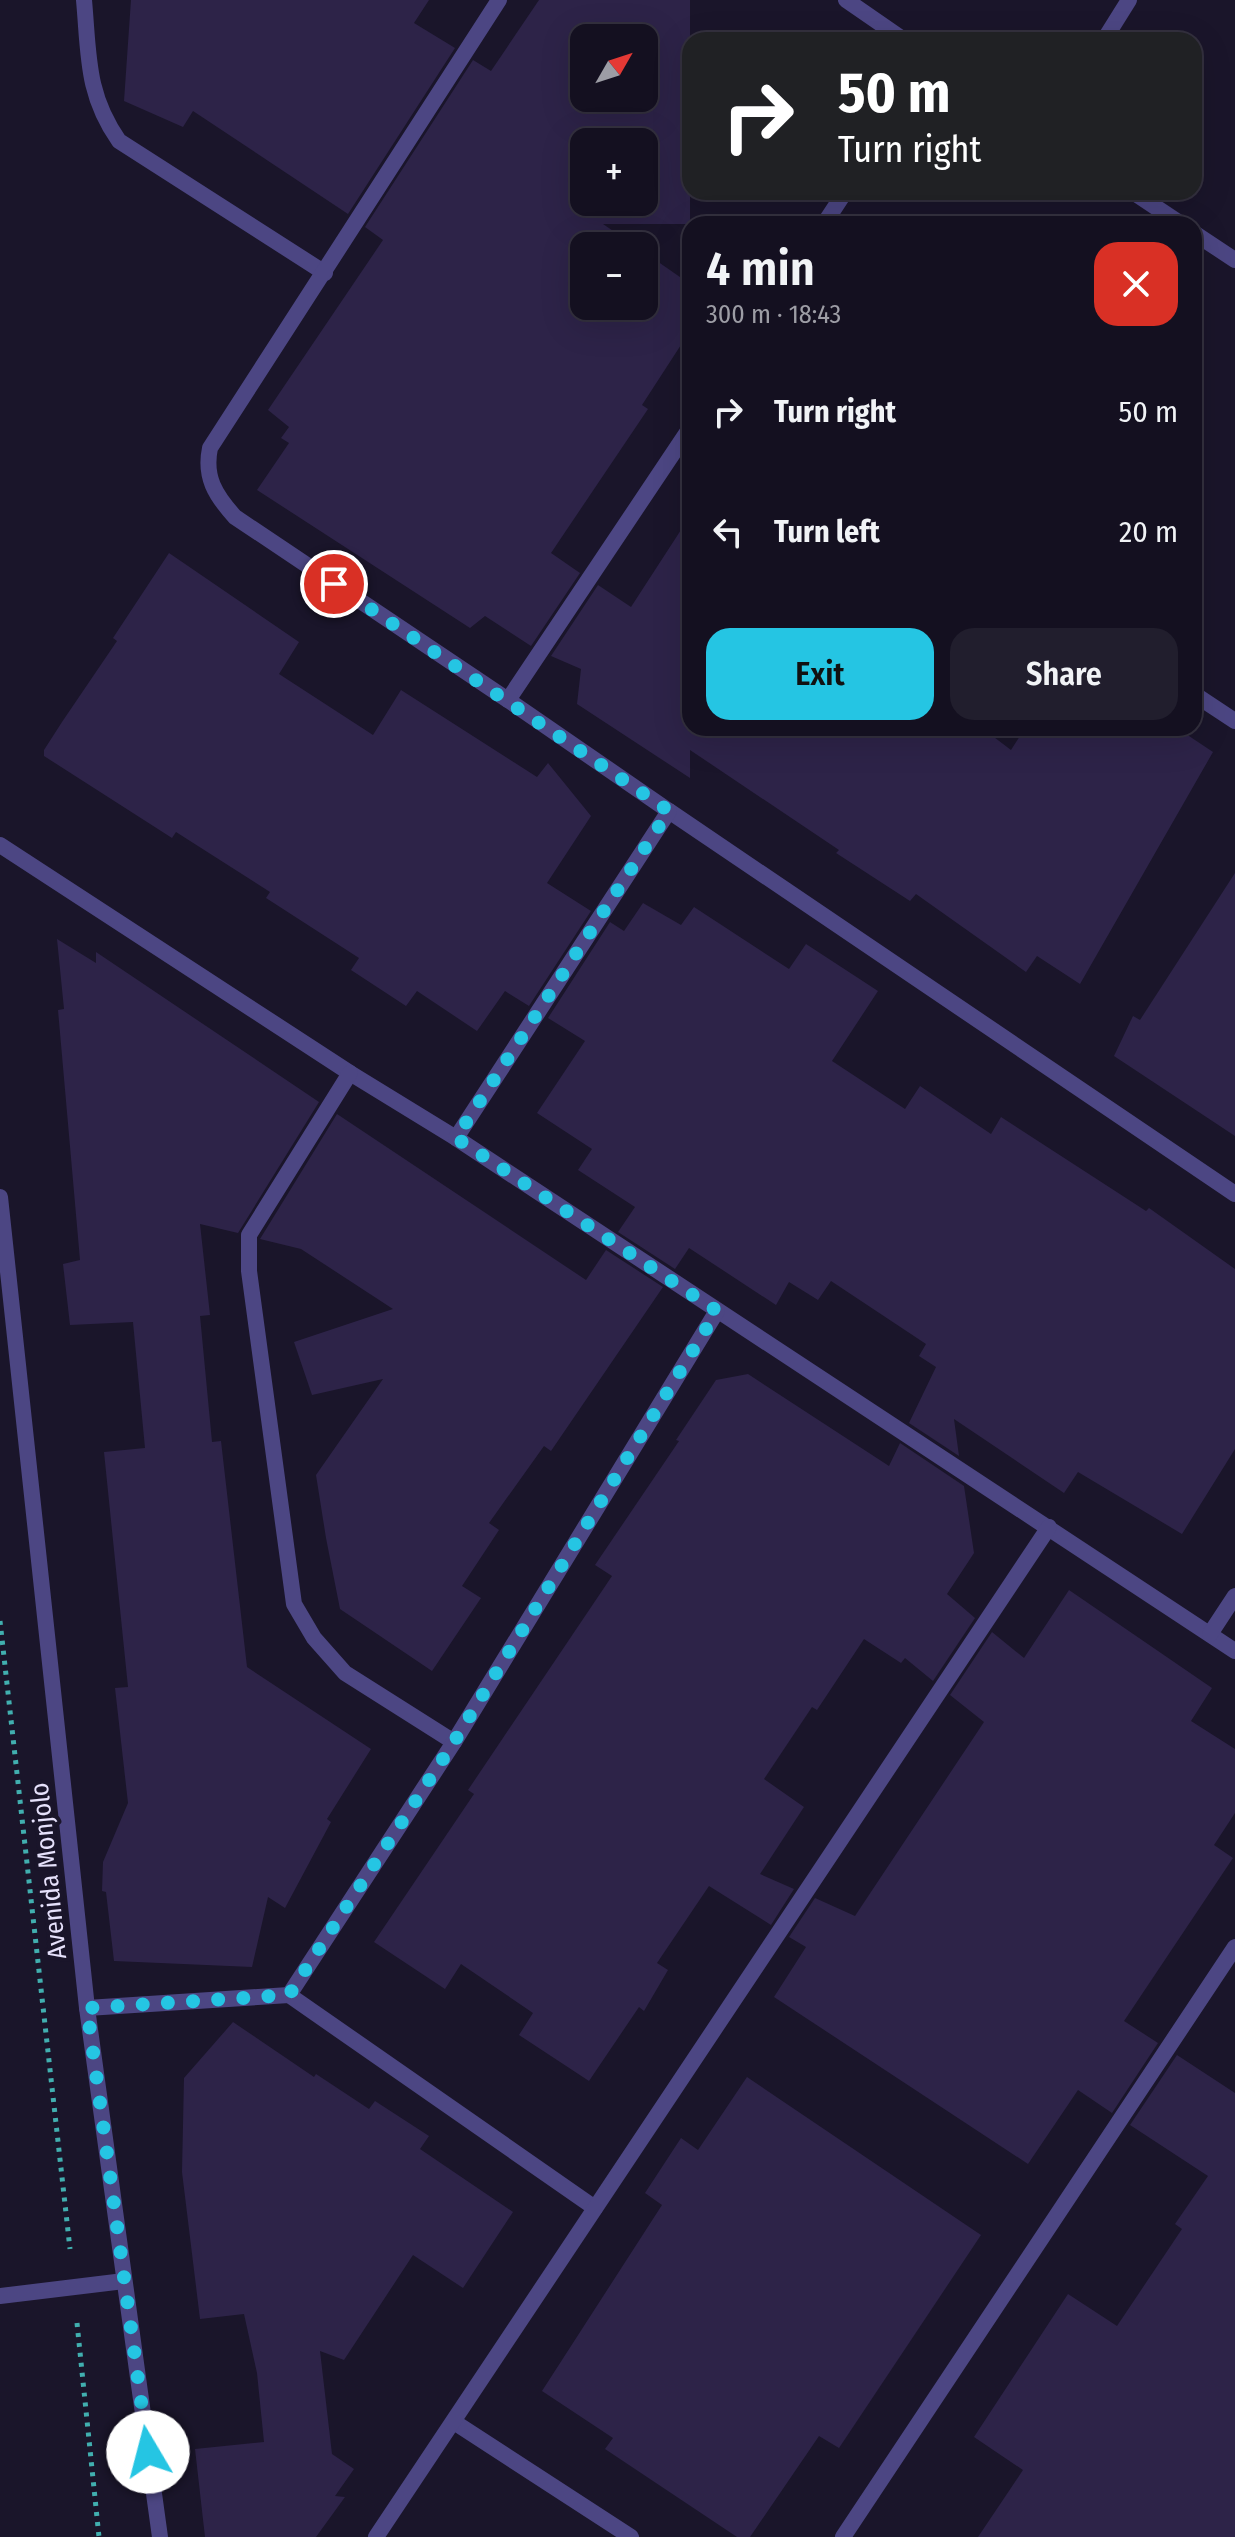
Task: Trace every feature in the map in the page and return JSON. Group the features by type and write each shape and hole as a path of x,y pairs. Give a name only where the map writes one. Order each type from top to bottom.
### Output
{"street":[{"path":"84,0 91,82 101,115 119,141 325,273"},
{"path":"499,0 210,448 206,469 212,486 235,517 1235,1194"},
{"path":"846,0 892,32"},
{"path":"1109,32 1129,0"},
{"path":"1145,200 1169,216"},
{"path":"1202,238 1235,260"},
{"path":"508,700 682,440"},
{"path":"1202,699 1235,721"},
{"path":"456,1138 669,811"},
{"path":"0,845 350,1073 456,1138 1235,1651"},
{"path":"350,1073 249,1235 249,1271 294,1604 314,1638 345,1673 454,1742"},
{"name":"Avenida Monjolo","path":"0,1197 87,2008 160,2537"},
{"path":"289,1995 454,1742 717,1311"},
{"path":"376,2537 1049,1527"},
{"path":"1210,1634 1235,1596"},
{"path":"843,2537 1235,1947"},
{"path":"87,2008 289,1995 595,2208"},
{"path":"0,2296 124,2281"},
{"path":"454,2422 631,2537"}],"path":[{"path":"0,1621 99,2537"}],"building":[{"path":"131,0 429,0 414,23 455,48 348,214 193,111 183,127 124,101"},
{"path":"539,0 690,0 690,32 682,32 682,200 690,200 690,216 682,216 682,224 603,224 615,232 570,232 570,320 658,320 658,262 682,278 682,343 642,405 648,409 551,553 580,573 531,646 485,616 470,628 257,490 289,443 281,438 289,427 268,410 383,240 365,227 473,60 491,71"},
{"path":"682,528 682,736 993,736 1011,750 1020,736 1189,736 1213,752 1080,984 1037,956 1026,972 916,894 910,901 836,853 839,850 690,750 690,778 577,704 581,669 551,656 598,585 631,607"},
{"path":"169,553 299,642 279,674 373,735 401,690 537,777 548,763 591,816 547,883 591,911 529,1006 505,991 477,1031 417,991 406,1006 351,970 359,958 266,898 270,892 176,832 172,838 44,756 44,750 117,641 113,638"},
{"path":"1235,873 1235,1136 1114,1056 1133,1016 1140,1020"},
{"path":"643,903 681,925 694,907 789,969 806,944 878,991 832,1061 905,1109 920,1086 991,1134 1001,1117 1146,1211 1149,1208 1235,1269 1235,1449 1182,1534 1078,1472 1064,1493 954,1419 959,1456 909,1423 936,1367 919,1356 926,1344 831,1281 818,1300 789,1282 776,1305 689,1248 675,1269 618,1232 635,1207 578,1170 592,1149 537,1113 585,1041 548,1018 610,922 624,931"},
{"path":"57,939 96,963 96,952 319,1102 238,1233 200,1224 210,1315 200,1316 212,1442 221,1441 247,1667 371,1749 327,1819 331,1822 285,1908 268,1897 252,1967 114,1961 106,1892 102,1891 103,1862 128,1803 115,1688 128,1687 104,1452 145,1448 133,1322 70,1325 63,1264 80,1260 58,1010 64,1009"},
{"path":"337,1114 586,1280 606,1250 663,1287 551,1451 544,1446 489,1523 499,1530 462,1586 481,1598 432,1671 340,1609 326,1538 316,1475 383,1379 312,1395 294,1342 393,1309 301,1249 260,1239"},
{"path":"748,1374 889,1466 900,1443 964,1486 974,1553 947,1594 975,1618 933,1681 905,1658 901,1663 864,1639 817,1710 812,1707 764,1779 804,1807 760,1874 794,1889 771,1925 709,1886 657,1963 668,1970 644,2011 639,2007 589,2081 519,2035 533,2013 461,1964 445,1989 374,1942 474,1794 468,1790 612,1576 595,1565 679,1441 676,1440 716,1380"},
{"path":"1069,1590 1212,1688 1191,1721 1235,1749 1235,1813 1214,1845 1233,1858 1124,2021 1158,2043 1112,2113 1078,2090 1028,2164 774,1997 806,1947 789,1937 815,1898 855,1916 984,1722 950,1695 992,1632 1024,1658"},
{"path":"233,2022 314,2077 316,2074 369,2109 375,2101 429,2136 420,2149 513,2212 463,2288 413,2255 344,2360 320,2351 332,2454 354,2469 335,2496 345,2497 316,2537 205,2537 195,2449 264,2442 257,2373 244,2314 200,2319 182,2172 184,2078"},
{"path":"1177,2055 1235,2093 1235,2537 978,2537 1023,2470 974,2437 1068,2294 1117,2326 1182,2229 1175,2224 1208,2176 1130,2125"},
{"path":"747,2077 981,2235 839,2448 819,2436 750,2537 737,2537 605,2449 613,2438 542,2391 662,2205 645,2193 681,2138 698,2150"}],"route":[{"path":"148,2452 87,2008 289,1995 454,1742 717,1311 456,1138 669,811 334,584"}]}
